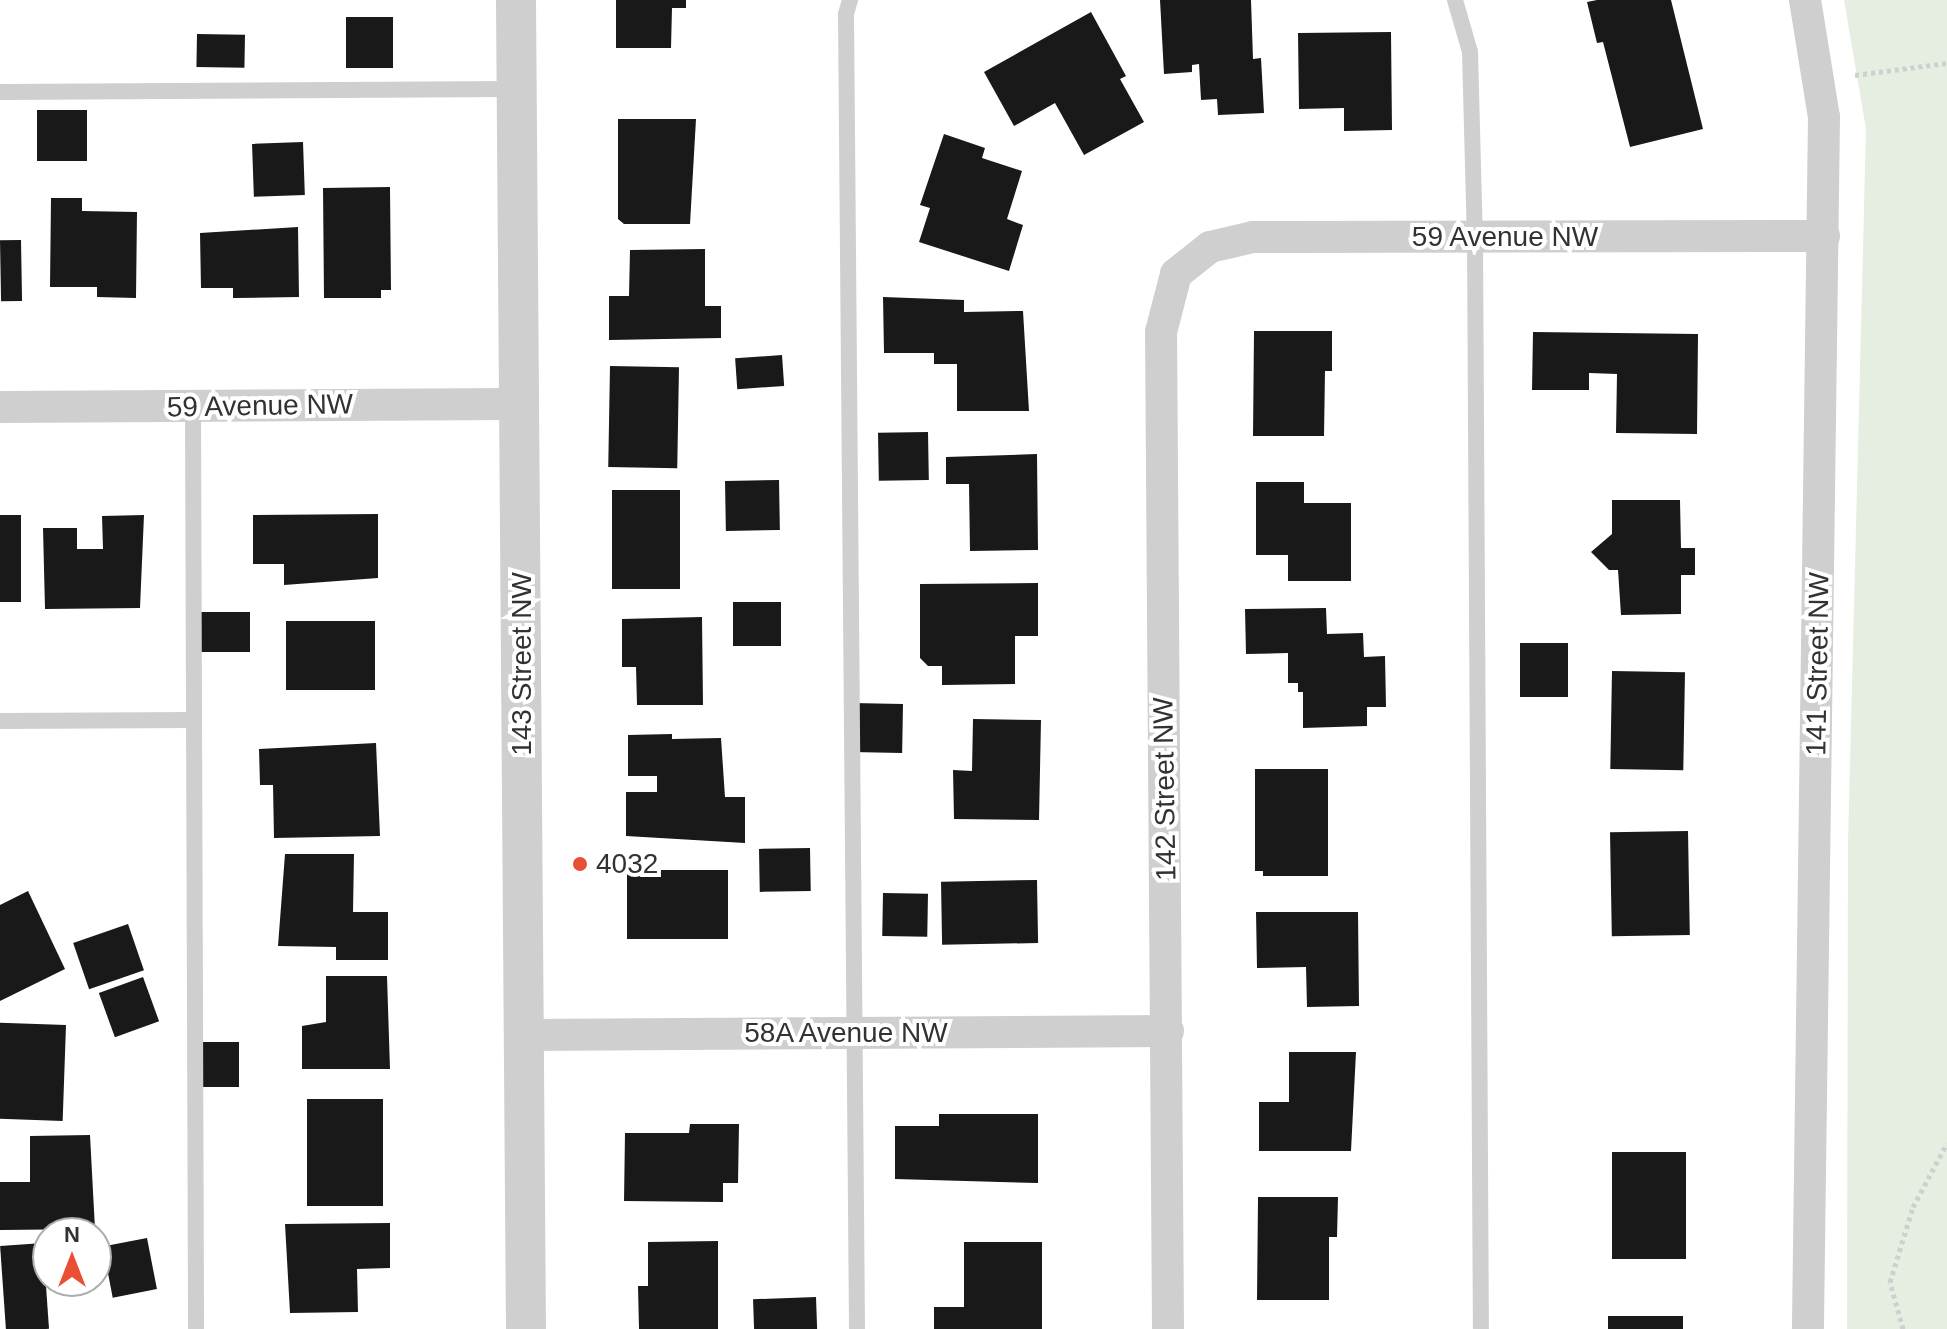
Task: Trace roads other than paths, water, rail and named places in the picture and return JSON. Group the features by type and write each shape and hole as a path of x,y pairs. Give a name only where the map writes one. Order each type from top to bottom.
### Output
{"street":[{"name":"143 Street NW","path":"516,0 526,1329"},
{"name":"141 Street NW","path":"1805,0 1822,79 1824,236 1808,1329"},
{"name":"59 Avenue NW","path":"1191,259 1228,239 1253,237 1824,236"},
{"name":"142 Street NW","path":"1168,1329 1161,332 1167,292 1191,259"},
{"name":"59 Avenue NW","path":"0,407 520,404"},
{"name":"58A Avenue NW","path":"525,1035 1168,1031"}],"lane":[{"path":"850,0 846,30 857,1329"},
{"path":"1455,0 1470,52 1475,237 1481,1329"},
{"path":"0,92 517,89"},
{"path":"193,407 196,1329"},
{"path":"0,721 192,720"}],"place":[{"name":"4032","path":"580,864"}]}
